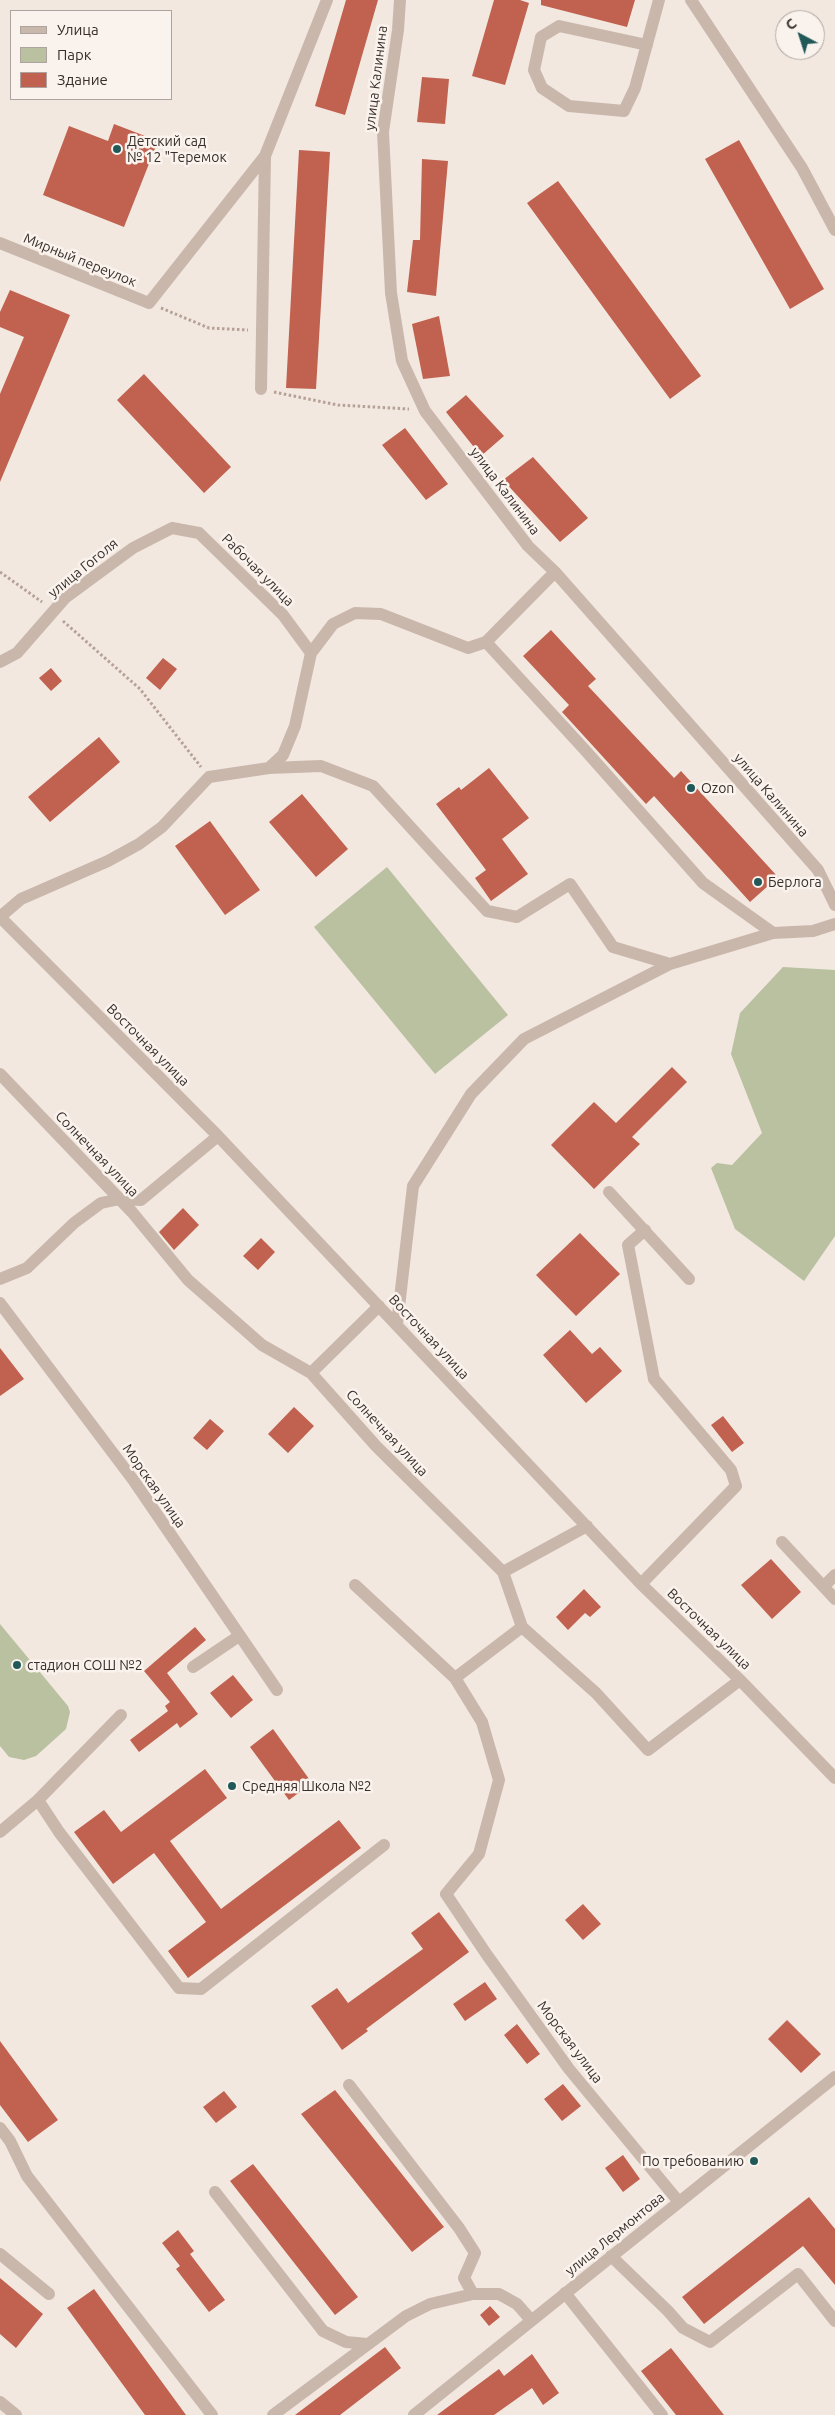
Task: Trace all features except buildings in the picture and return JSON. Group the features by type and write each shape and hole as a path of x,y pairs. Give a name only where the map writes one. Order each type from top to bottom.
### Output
{"street":[{"path":"149,303 265,156 327,0"},
{"name":"улица Калинина","path":"400,0 398,30 383,132 391,293 402,361 425,411 528,546 555,572 818,870 835,905"},
{"path":"646,45 559,26 541,37 534,70 542,88 569,106 624,111 635,88 659,0"},
{"path":"691,0 802,168 835,230"},
{"path":"262,389 265,156"},
{"name":"Мирный переулок","path":"0,244 149,303"},
{"name":"улица Гоголя","path":"0,662 17,653 65,598 133,548 172,528"},
{"name":"Рабочая улица","path":"172,528 199,533 283,615 311,653"},
{"path":"269,768 282,755 295,726 311,653 333,624 355,613 381,614 468,648 486,642 555,572"},
{"path":"486,642 703,883 773,933"},
{"path":"0,917 21,899 108,861 138,844 162,827 209,777 269,768 320,766 373,786 487,912 517,917 570,884 613,947 670,964"},
{"name":"Восточная улица","path":"0,917 218,1136 641,1584 740,1680 835,1778"},
{"path":"397,1324 412,1186 471,1094 524,1039 670,964 773,933 814,931 835,924"},
{"name":"Солнечная улица","path":"0,1074 120,1199 188,1280 262,1345 311,1373 376,1446 503,1572 522,1627 596,1693 648,1750 740,1680"},
{"path":"0,1279 27,1268 74,1223 101,1203 120,1199 141,1200 218,1136"},
{"path":"609,1192 646,1230 689,1279"},
{"path":"641,1584 736,1486 731,1470 654,1379 628,1246 646,1230"},
{"name":"Морская улица","path":"0,1303 134,1481 277,1690"},
{"path":"311,1373 379,1306"},
{"path":"503,1572 587,1526"},
{"path":"782,1542 835,1599"},
{"path":"824,1586 835,1575"},
{"path":"355,1585 455,1678 522,1627"},
{"path":"193,1667 239,1636"},
{"name":"Морская улица","path":"455,1678 482,1722 498,1780 479,1854 446,1894 569,2069 679,2202"},
{"path":"0,1832 38,1800 121,1715"},
{"path":"38,1800 59,1832 179,1988 201,1989 384,1845"},
{"name":"улица Лермонтова","path":"414,2415 835,2077"},
{"path":"349,2085 459,2228 475,2253 464,2278 473,2294"},
{"path":"0,2128 10,2141 17,2158 37,2190 212,2415"},
{"path":"215,2192 323,2331 346,2342 367,2344"},
{"path":"0,2254 49,2294"},
{"path":"612,2256 683,2328 710,2342 798,2274 835,2320"},
{"path":"565,2293 662,2415"},
{"path":"273,2415 406,2316 430,2304 473,2294 498,2294 516,2304 531,2320"}],"path":[{"path":"149,303 209,328 262,330"},
{"path":"262,389 338,405 425,411"},
{"path":"0,572 53,612 140,689 209,777"}],"green space":[{"path":"387,867 508,1015 435,1074 314,927"},
{"path":"783,967 835,970 835,1236 804,1281 735,1229 711,1168 717,1163 732,1165 762,1133 731,1054 740,1013"},
{"name":"стадион СОШ №2","path":"0,1624 68,1706 70,1712 66,1729 36,1756 24,1760 9,1757 0,1746"}],"place":[{"name":"Детский сад № 12 \"Теремок","path":"117,149"},
{"name":"Ozon","path":"691,788"},
{"name":"Берлога","path":"758,882"},
{"name":"стадион СОШ №2","path":"17,1665"},
{"name":"Средняя Школа №2","path":"232,1786"},
{"name":"По требованию","path":"754,2161"}]}
